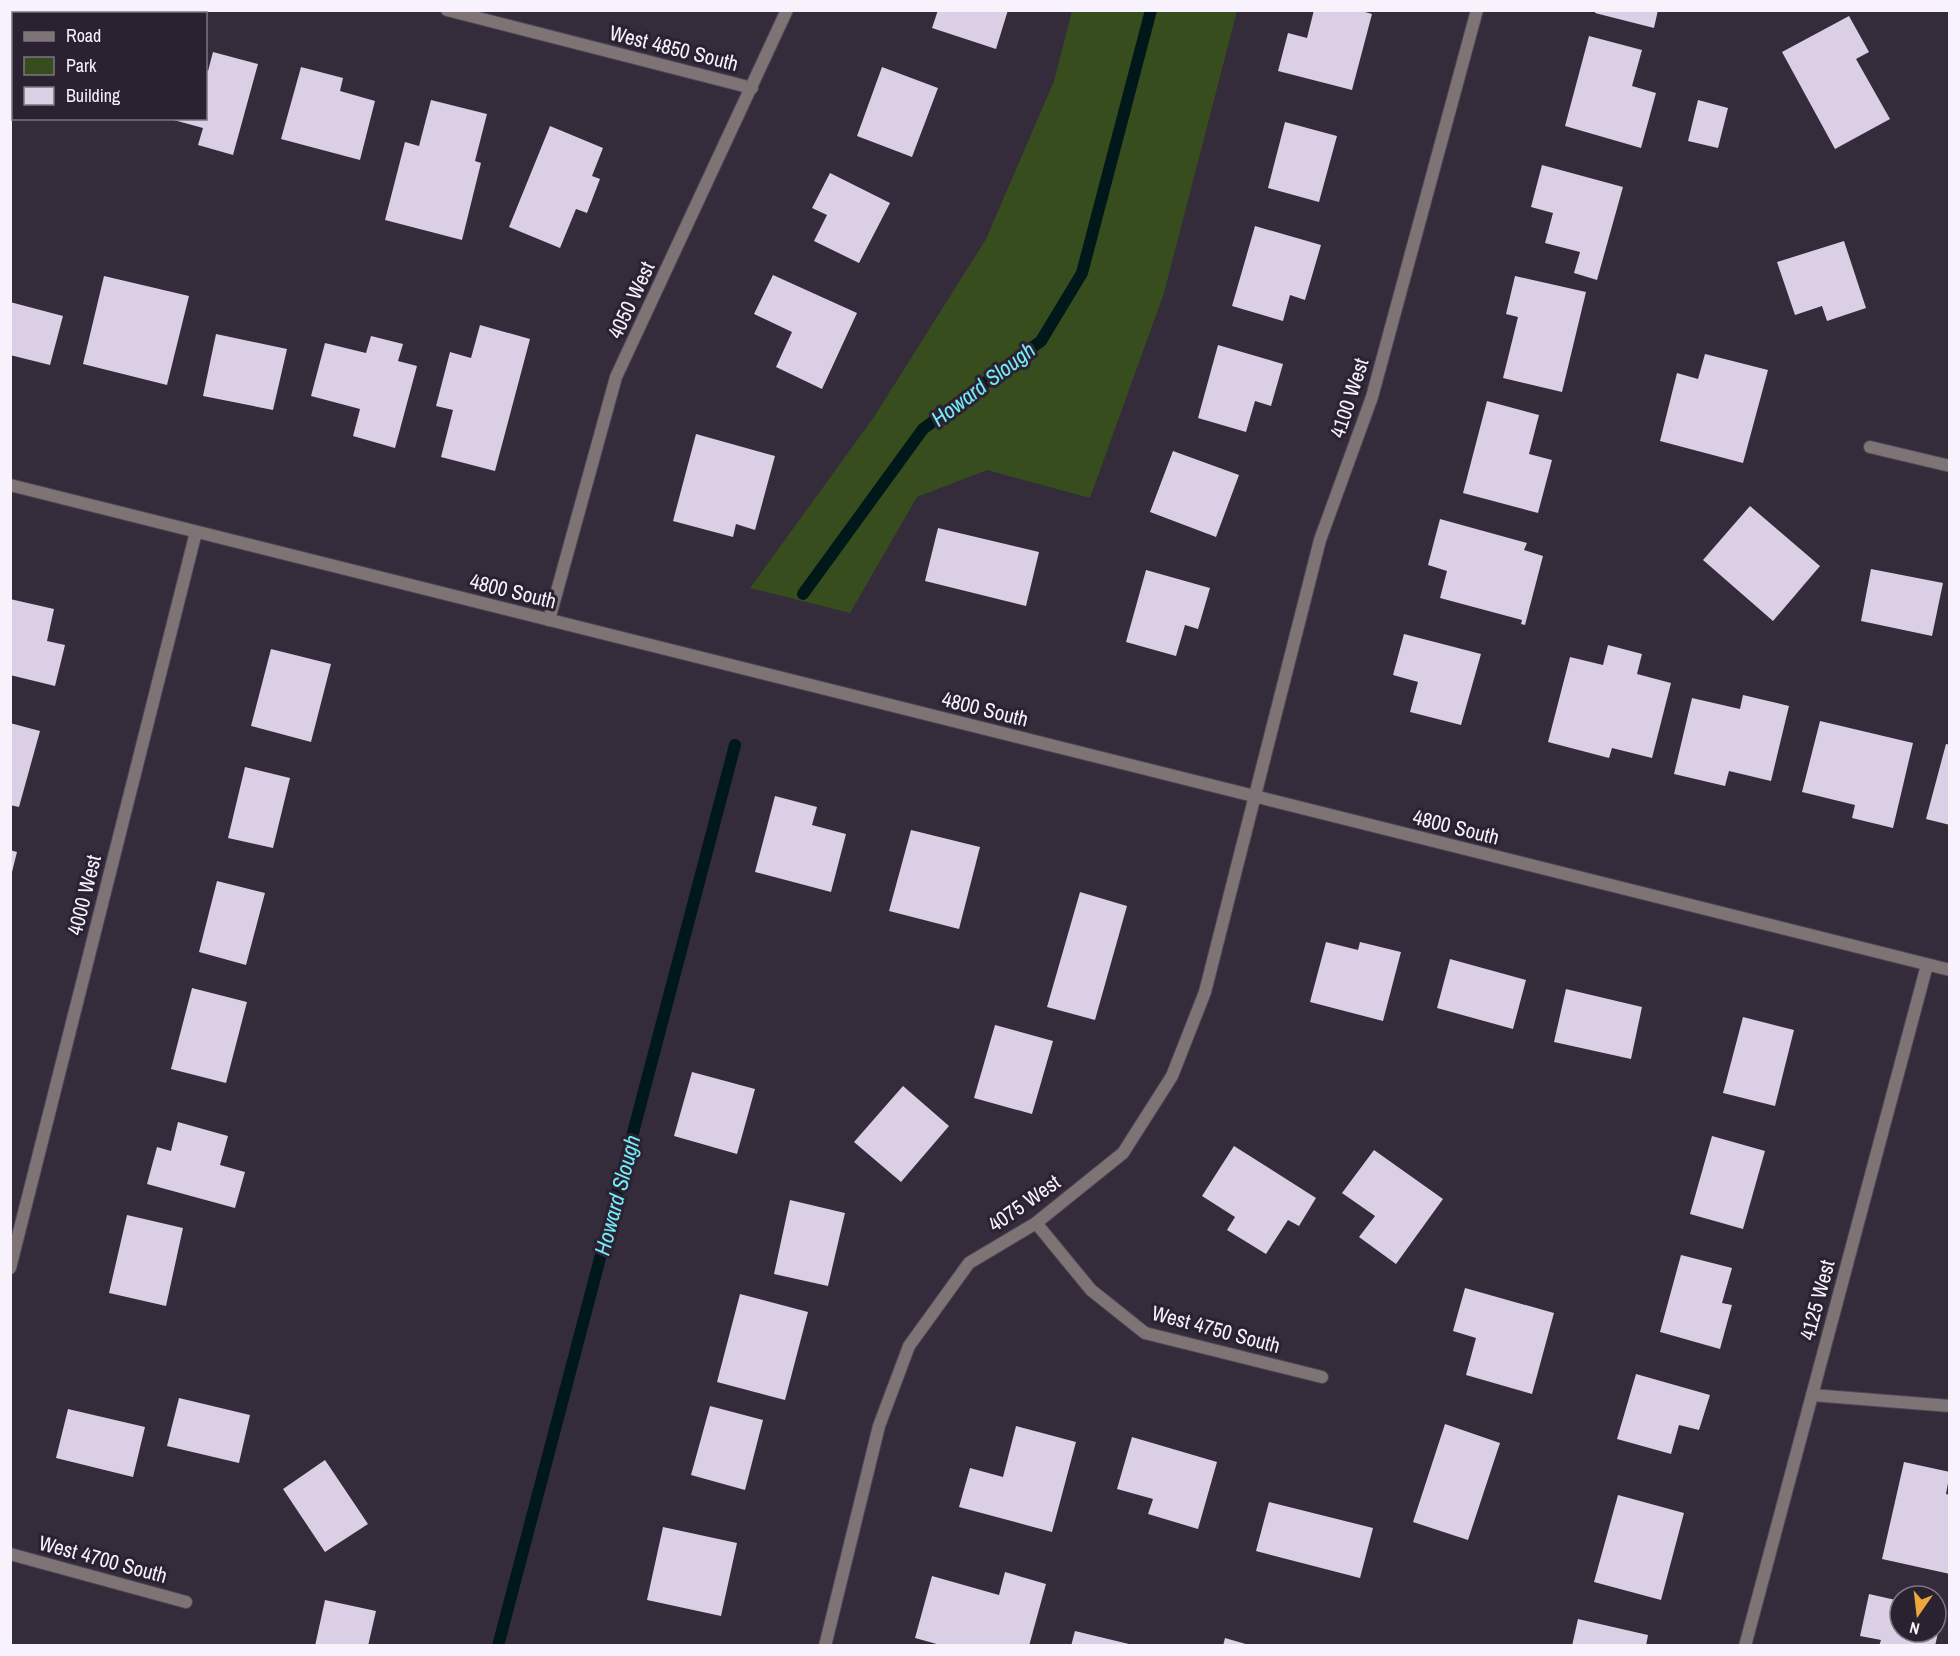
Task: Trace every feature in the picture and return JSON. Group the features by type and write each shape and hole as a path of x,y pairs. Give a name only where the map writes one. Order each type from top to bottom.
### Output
{"street":[{"name":"West 4850 South","path":"447,10 752,88"},
{"name":"4050 West","path":"549,620 616,377 787,10"},
{"name":"4100 West","path":"1253,797 1320,540 1372,397 1478,10"},
{"path":"1870,447 1950,466"},
{"name":"4800 South","path":"10,485 1950,970"},
{"name":"4000 West","path":"10,1268 196,532"},
{"name":"4075 West","path":"825,1646 879,1426 909,1346 969,1263 1036,1223 1123,1153 1172,1076 1205,992 1253,797"},
{"name":"4125 West","path":"1745,1646 1927,964"},
{"name":"West 4750 South","path":"1036,1223 1091,1290 1145,1333 1322,1377"},
{"path":"1812,1395 1950,1406"},
{"name":"West 4700 South","path":"10,1554 186,1602"}],"green space":[{"path":"1072,11 1237,11 1164,293 1090,498 987,470 917,497 850,613 750,588 874,417 986,239 1054,81"}],"building":[{"path":"938,10 1008,10 996,49 932,28"},
{"path":"1314,10 1358,10 1372,14 1352,90 1278,71 1288,33 1307,38"},
{"path":"1596,10 1658,10 1654,28 1595,13"},
{"path":"1849,16 1869,52 1856,59 1890,119 1835,149 1782,52"},
{"path":"1589,36 1642,50 1632,86 1656,93 1641,148 1565,126"},
{"path":"213,52 258,64 233,155 198,145 203,128 174,120 207,120 208,71"},
{"path":"301,67 343,78 340,91 375,101 360,160 281,139"},
{"path":"882,67 938,88 912,157 857,136"},
{"path":"431,100 487,114 475,161 481,163 462,240 385,220 405,142 419,146"},
{"path":"1698,100 1728,108 1718,148 1688,141"},
{"path":"1285,122 1337,136 1319,202 1268,188"},
{"path":"550,126 603,148 592,176 600,179 587,213 576,209 560,248 509,227"},
{"path":"1542,165 1623,187 1597,280 1574,273 1580,252 1545,243 1553,213 1531,207"},
{"path":"830,173 890,203 859,263 814,241 827,215 812,208"},
{"path":"1255,226 1321,245 1305,300 1290,295 1283,321 1232,306"},
{"path":"1844,241 1866,308 1827,321 1822,306 1795,315 1777,262"},
{"path":"773,275 857,313 822,389 776,367 792,332 754,314"},
{"path":"104,276 189,296 167,385 83,364"},
{"path":"1515,276 1586,292 1562,392 1503,378 1518,317 1506,314"},
{"path":"10,302 63,316 50,365 10,355"},
{"path":"480,325 530,339 495,471 441,457 453,410 436,406 450,352 471,358"},
{"path":"216,334 287,349 273,410 203,396"},
{"path":"371,336 403,344 398,361 417,366 395,448 353,436 360,409 311,396 325,343 366,353"},
{"path":"1218,345 1283,364 1271,406 1255,401 1246,432 1198,418"},
{"path":"1705,354 1768,370 1743,463 1660,441 1677,373 1698,379"},
{"path":"1487,401 1539,415 1529,454 1552,460 1538,513 1463,493"},
{"path":"696,434 775,456 755,530 736,524 733,537 673,521"},
{"path":"1173,451 1239,475 1216,537 1150,512"},
{"path":"1750,506 1820,566 1773,621 1703,560"},
{"path":"1440,519 1527,543 1524,550 1543,556 1525,625 1521,624 1522,620 1440,598 1447,571 1428,565"},
{"path":"938,528 1039,552 1026,606 925,581"},
{"path":"1871,569 1943,583 1932,636 1861,621"},
{"path":"1146,570 1210,588 1198,629 1185,625 1176,656 1126,642"},
{"path":"10,599 54,609 47,641 65,645 55,686 10,675"},
{"path":"1404,634 1481,654 1461,725 1410,712 1418,682 1393,675"},
{"path":"1608,645 1642,654 1637,674 1671,683 1652,758 1612,748 1609,758 1548,742 1570,657 1603,665"},
{"path":"271,649 331,664 311,742 251,726"},
{"path":"1743,695 1789,706 1771,781 1729,771 1725,786 1674,774 1692,698 1740,709"},
{"path":"1820,721 1913,743 1893,828 1852,818 1855,805 1802,792"},
{"path":"10,723 40,731 19,807 10,805"},
{"path":"1946,744 1950,745 1950,825 1926,819"},
{"path":"245,767 290,778 273,848 228,838"},
{"path":"775,796 817,807 812,825 846,834 831,892 755,872"},
{"path":"911,830 980,847 959,929 889,911"},
{"path":"10,850 17,852 11,876 10,875"},
{"path":"217,881 265,893 246,965 199,952"},
{"path":"1080,892 1127,906 1095,1020 1047,1007"},
{"path":"1326,942 1358,950 1360,942 1401,952 1383,1021 1310,1002"},
{"path":"1450,959 1526,980 1513,1029 1437,1008"},
{"path":"192,988 247,1002 226,1083 171,1069"},
{"path":"1566,989 1642,1007 1631,1059 1554,1042"},
{"path":"1743,1017 1794,1030 1775,1106 1723,1093"},
{"path":"995,1025 1053,1041 1032,1114 974,1098"},
{"path":"692,1072 755,1089 737,1154 674,1136"},
{"path":"903,1086 949,1126 901,1182 854,1142"},
{"path":"178,1122 228,1136 220,1165 245,1172 235,1208 147,1184 157,1147 171,1151"},
{"path":"1712,1136 1765,1151 1743,1229 1690,1214"},
{"path":"1234,1146 1316,1198 1299,1226 1288,1220 1266,1254 1227,1230 1235,1217 1202,1196"},
{"path":"1374,1150 1443,1199 1396,1264 1359,1237 1375,1216 1342,1193"},
{"path":"790,1200 845,1213 828,1286 774,1274"},
{"path":"127,1215 183,1228 166,1306 109,1293"},
{"path":"1681,1255 1732,1268 1722,1303 1732,1305 1720,1349 1660,1332"},
{"path":"1465,1288 1554,1313 1532,1394 1466,1375 1476,1338 1453,1331"},
{"path":"740,1294 808,1312 785,1400 717,1382"},
{"path":"1636,1374 1710,1395 1699,1430 1679,1425 1671,1454 1617,1439"},
{"path":"179,1398 250,1415 239,1463 167,1446"},
{"path":"710,1406 763,1420 745,1490 691,1475"},
{"path":"68,1409 145,1427 133,1477 56,1458"},
{"path":"1445,1424 1500,1443 1468,1540 1413,1522"},
{"path":"1016,1426 1076,1442 1052,1532 959,1507 970,1468 1003,1477"},
{"path":"1132,1437 1217,1462 1198,1529 1148,1514 1153,1499 1117,1489"},
{"path":"325,1460 368,1524 325,1552 283,1489"},
{"path":"1904,1462 1950,1472 1946,1494 1950,1495 1950,1574 1882,1559"},
{"path":"1618,1495 1684,1513 1661,1600 1594,1582"},
{"path":"1269,1502 1373,1528 1360,1578 1256,1551"},
{"path":"663,1527 737,1543 721,1616 647,1600"},
{"path":"1005,1572 1046,1584 1029,1646 944,1646 915,1638 932,1576 999,1595"},
{"path":"1869,1594 1888,1598 1888,1644 1935,1644 1935,1646 1879,1646 1881,1640 1860,1636"},
{"path":"325,1600 376,1611 368,1646 315,1646"},
{"path":"1578,1619 1648,1635 1646,1646 1572,1646"},
{"path":"1075,1631 1133,1645 1133,1646 1071,1646"},
{"path":"1225,1638 1249,1645 1249,1646 1223,1646"}],"waterway":[{"name":"Howard Slough","path":"803,594 923,429 1041,341 1082,273 1151,10"},
{"name":"Howard Slough","path":"498,1646 735,745"}]}
